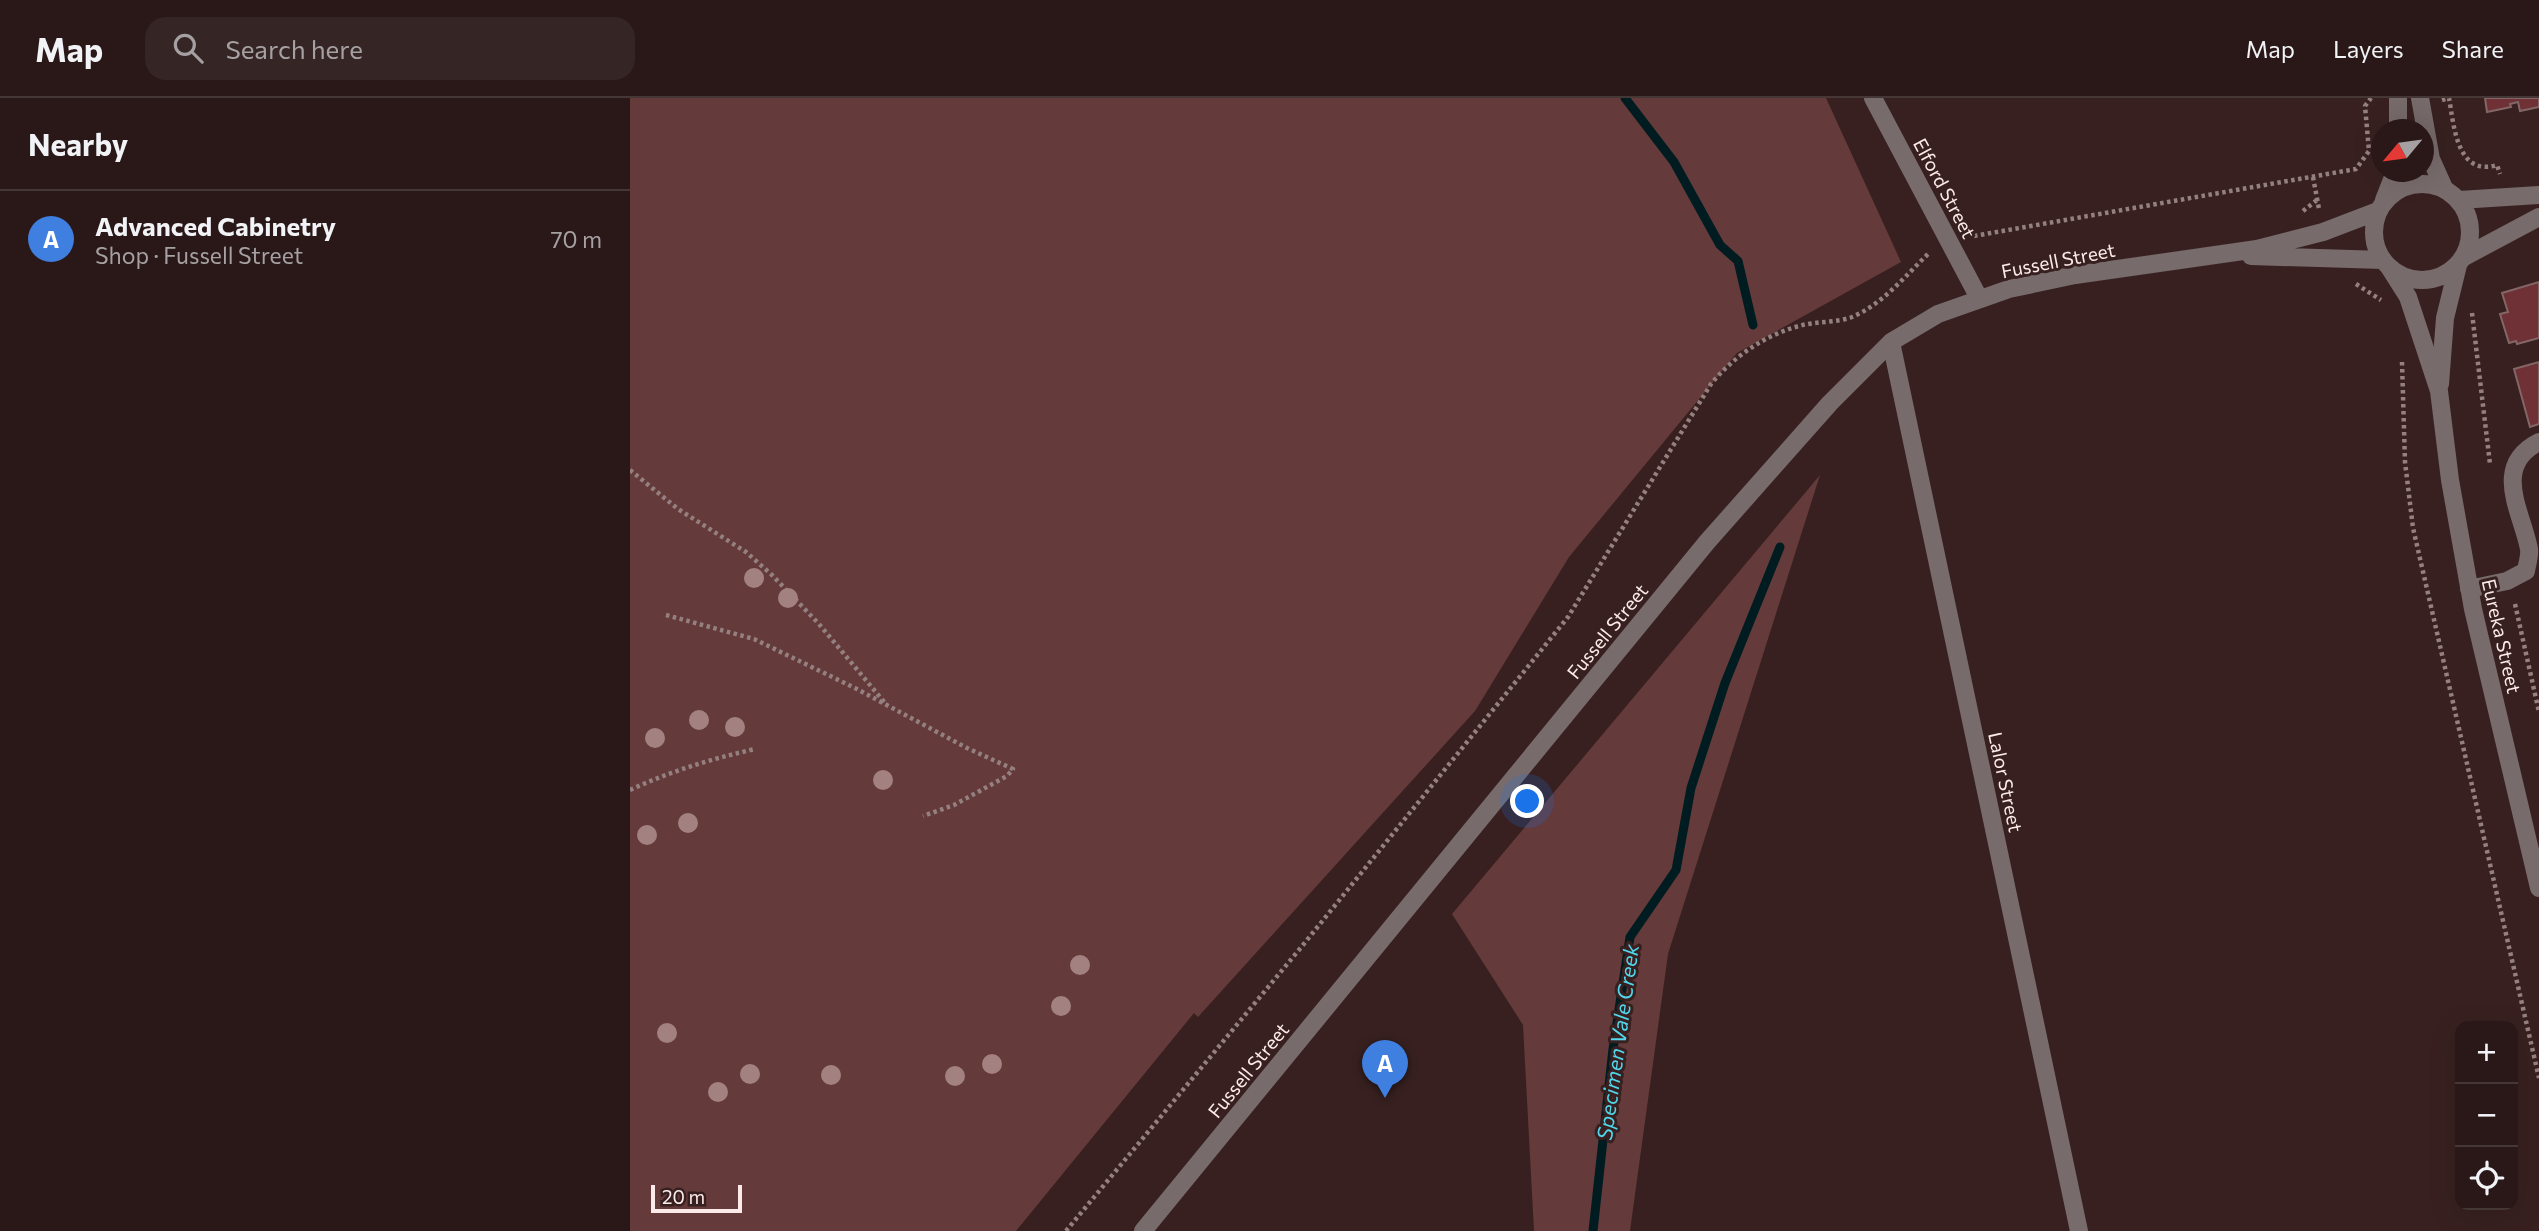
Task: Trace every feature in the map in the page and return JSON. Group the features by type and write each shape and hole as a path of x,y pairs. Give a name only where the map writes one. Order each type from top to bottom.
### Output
{"street":[{"name":"Elford Street","path":"1873,98 1979,298"},
{"path":"2420,100 2431,159 2444,188"},
{"path":"2391,182 2374,236 2386,264 2405,277 2424,280 2442,276 2461,261 2539,217"},
{"path":"2381,207 2395,192 2410,184 2427,183 2444,188 2459,200 2467,213 2471,228 2470,243 2461,261"},
{"path":"2459,200 2539,195"},
{"name":"Fussell Street","path":"1143,1231 1707,542 1830,403 1891,342 1938,314 1979,298 2075,275 2230,254 2312,236 2381,207"},
{"name":"Fussell Street","path":"2230,254 2386,264"},
{"name":"Eureka Street","path":"2439,391 2445,318 2461,261"},
{"name":"Eureka Street","path":"2386,264 2408,297 2439,391 2450,480 2469,589 2539,888"},
{"name":"Lalor Street","path":"1891,342 2079,1231"},
{"path":"2469,589 2507,581 2526,571 2529,552 2516,509 2513,487 2516,462 2529,447 2539,442"}],"path":[{"path":"2371,98 2365,108 2398,102"},
{"path":"2420,100 2449,99 2457,144 2474,165 2484,169 2497,165 2507,197"},
{"path":"2402,353 2405,462 2413,528 2539,1078"},
{"path":"630,470 678,509 746,552 772,575 819,624 888,706"},
{"path":"666,615 754,639 1013,769 1007,776 954,805 923,816"},
{"path":"630,790 662,775 704,761 755,749"}],"shaded area":[{"path":"630,98 1826,98 1901,262 1737,353 1569,557 1475,711 1198,1017 1194,1013 1016,1231 630,1231"},
{"path":"1820,475 1668,954 1630,1231 1534,1231 1523,1025 1452,914"}],"building":[{"path":"2485,98 2539,98 2539,107 2520,111 2518,102 2510,104 2511,107 2487,112"},
{"path":"2539,282 2539,338 2517,344 2516,341 2509,343 2500,314 2508,312 2502,293"},
{"path":"2539,362 2539,424 2530,427 2514,369"}],"waterway":[{"name":"Specimen Vale Creek","path":"1625,98 1674,162 1720,245 1738,261 1753,325"},
{"name":"Specimen Vale Creek","path":"1593,1231 1613,1049 1630,937 1676,870 1691,788 1725,683 1780,547"}],"place":[{"name":"Advanced Cabinetry","path":"1385,1098"}]}
